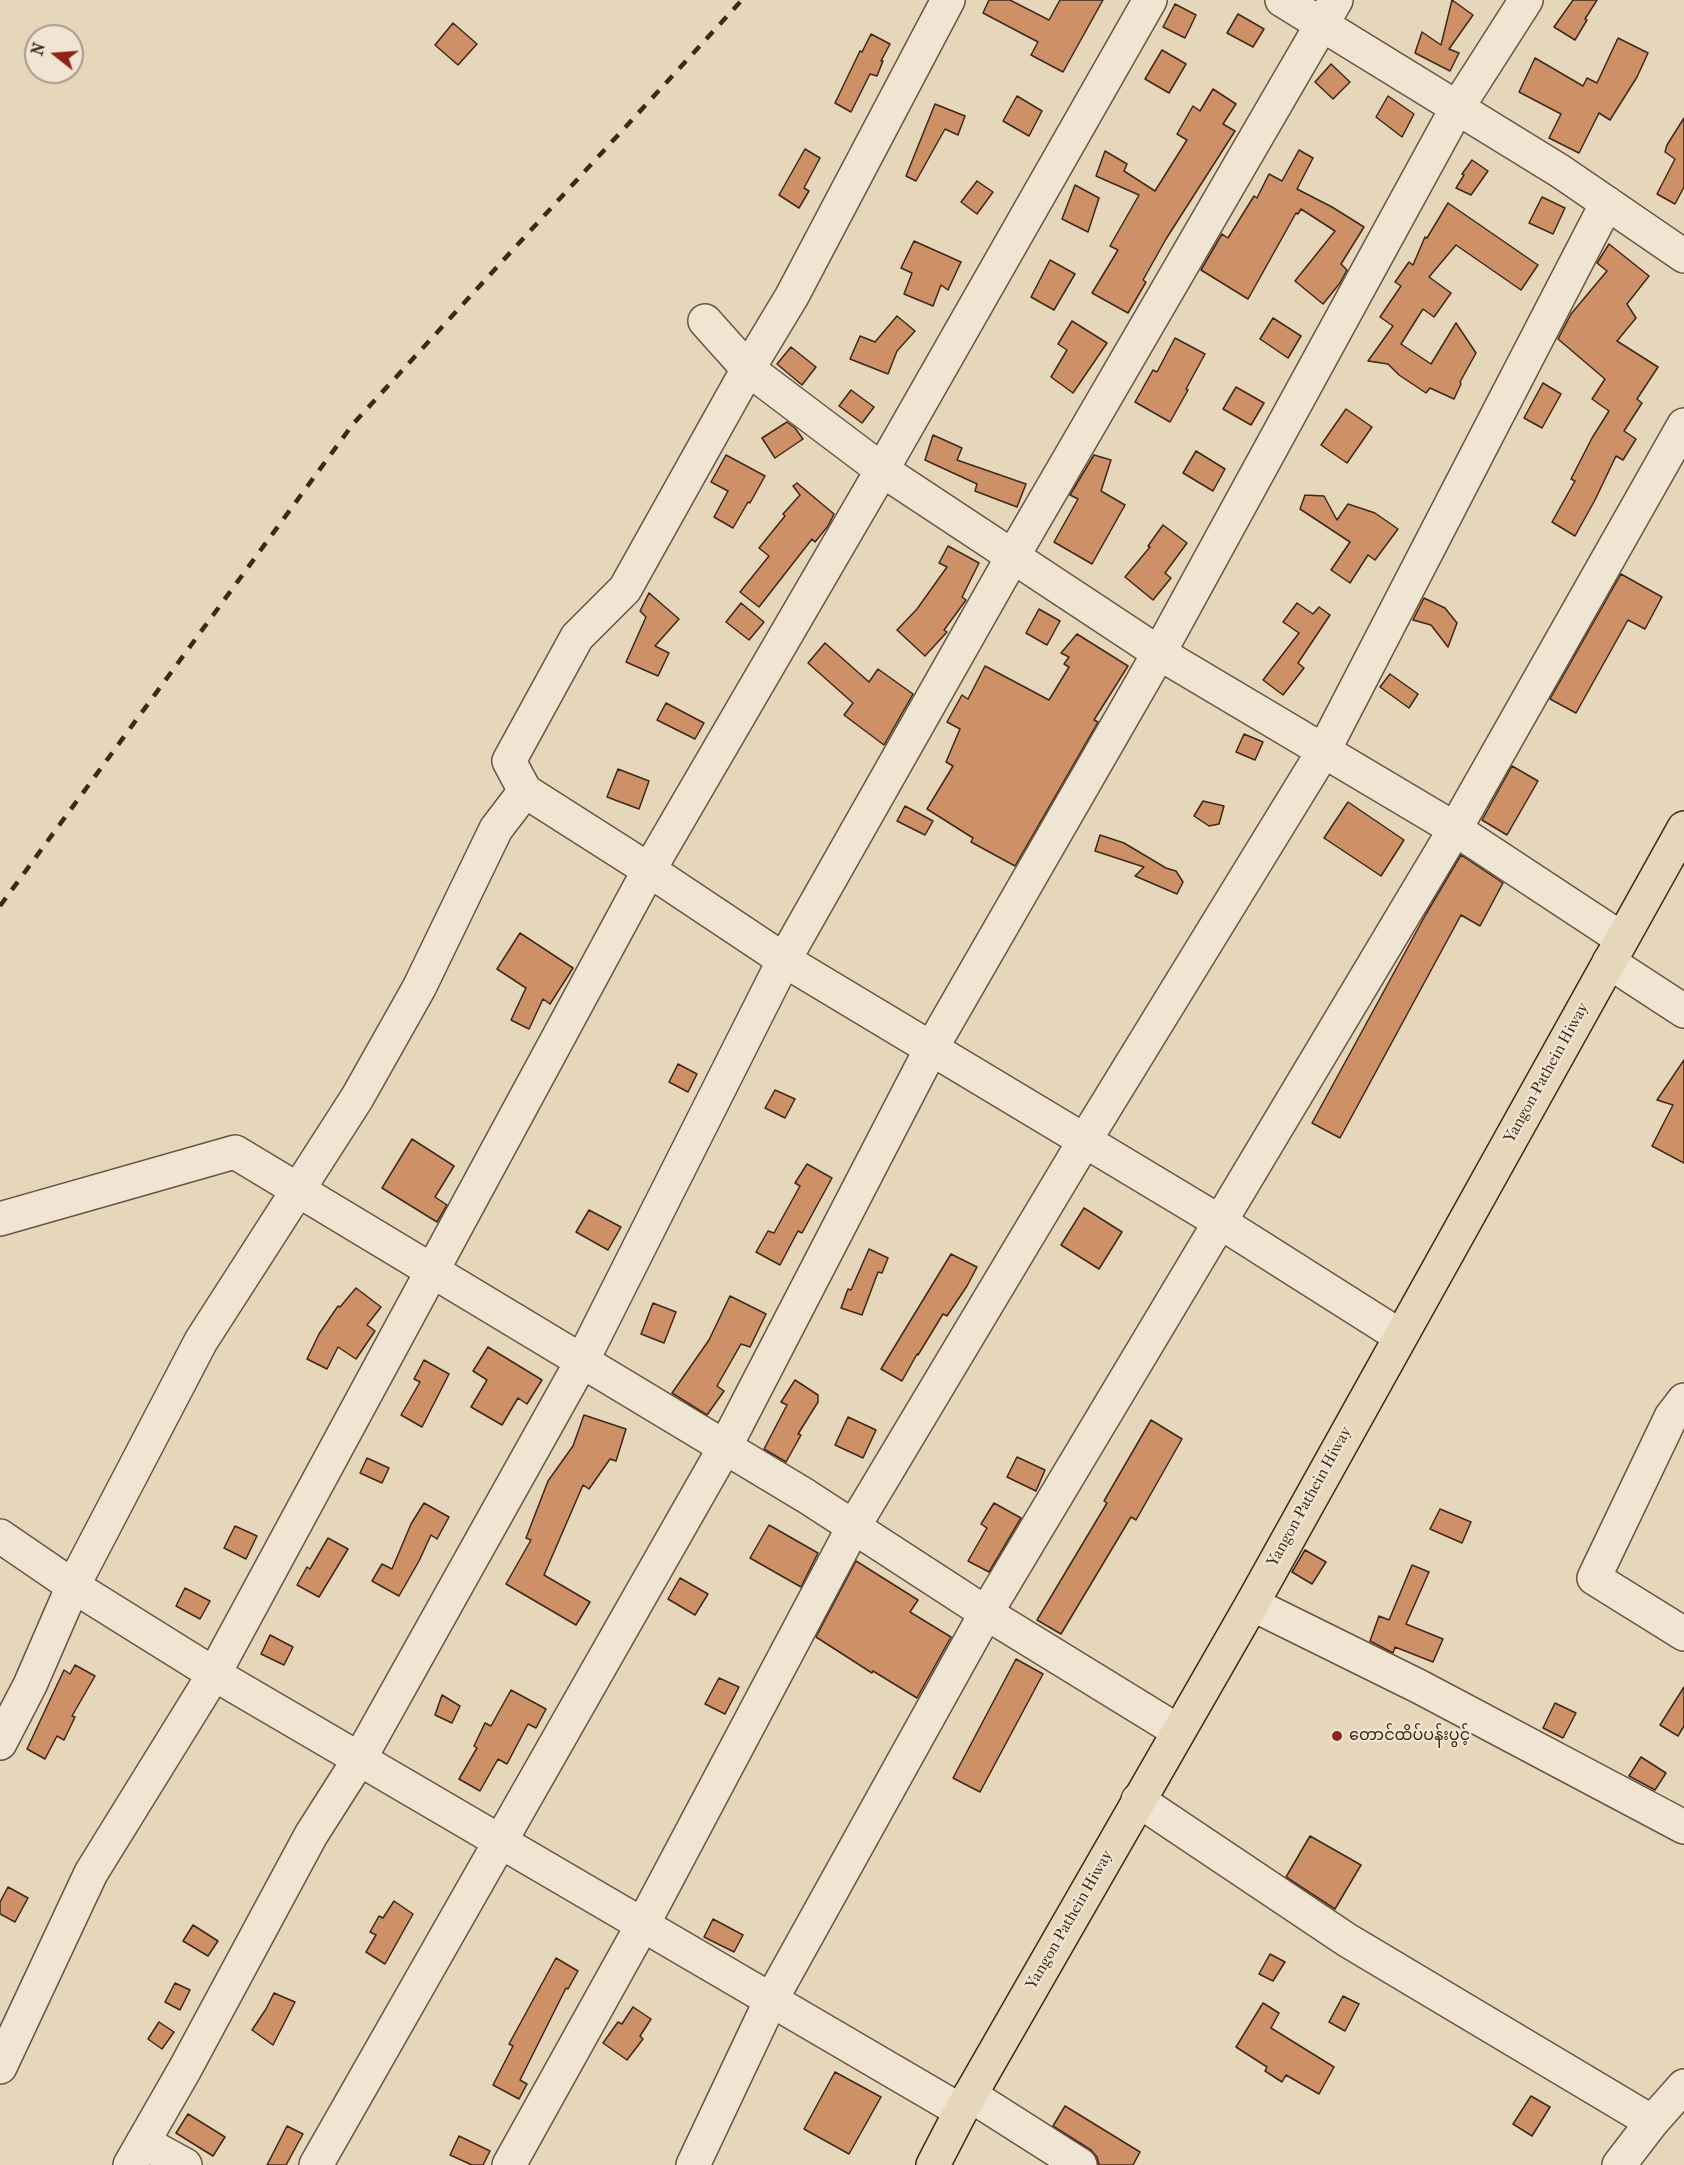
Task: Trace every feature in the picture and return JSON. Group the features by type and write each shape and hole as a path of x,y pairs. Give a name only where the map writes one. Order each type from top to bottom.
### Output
{"highway":[{"name":"Yangon-Pathein Hiway","path":"933,2165 1138,1800 1252,1604 1684,828"}],"street":[{"path":"948,0 792,296 748,369 625,589 577,637 509,761 525,790 784,960 1221,1222 1400,1336"},
{"path":"0,2067 92,1873 214,1674 649,870 882,470 1150,0"},
{"path":"1282,0 1329,12 1457,108 1560,171 1684,256"},
{"path":"316,2165 725,1447 931,1049 1160,653 1457,108 1526,0"},
{"path":"185,2165 136,2154 252,1947 311,1835 360,1758 582,1361 784,960 1013,556 1329,12"},
{"path":"509,2165 643,1924 854,1526 1085,1140 1323,752 1607,203"},
{"path":"705,321 748,369 882,470 1160,653 1455,829 1615,951 1684,1011"},
{"path":"693,2165 771,2000 986,1613 1455,829 1684,425"},
{"path":"0,1743 30,1685 73,1586 201,1341 357,1098 419,988 496,829 525,790"},
{"path":"0,1220 235,1152 854,1526 986,1613 1178,1731"},
{"path":"1680,1414 1594,1578 1684,1635"},
{"path":"0,1536 73,1586 214,1674 771,2000 1080,2165"},
{"path":"1252,1604 1420,1687 1684,1827"},
{"path":"1138,1800 1347,1941 1652,2122"},
{"path":"1619,2165 1652,2122 1684,2086"}],"building":[{"path":"989,0 1010,0 1049,20 1060,0 1103,0 1063,72 1031,55 1038,42 983,13"},
{"path":"1452,0 1473,15 1449,49 1459,53 1450,71 1415,53 1422,32 1441,45"},
{"path":"1573,0 1597,0 1575,40 1554,27"},
{"path":"1175,4 1196,15 1185,38 1163,27"},
{"path":"1238,14 1264,29 1253,47 1227,33"},
{"path":"453,23 477,44 458,65 435,45"},
{"path":"871,34 890,44 881,61 883,61 877,76 870,74 851,112 835,103 860,51 862,52"},
{"path":"1618,38 1648,53 1637,77 1610,120 1599,113 1579,153 1549,138 1561,114 1519,92 1535,58 1583,86 1587,78 1597,83"},
{"path":"1162,50 1186,64 1169,93 1145,79"},
{"path":"1331,64 1350,82 1333,99 1315,82"},
{"path":"1213,89 1236,104 1223,124 1235,131 1166,239 1143,280 1146,282 1128,313 1092,293 1118,250 1110,246 1139,195 1096,176 1105,151 1127,164 1124,171 1155,191 1187,140 1177,134 1193,106 1200,111"},
{"path":"1017,96 1042,111 1029,136 1003,121"},
{"path":"1388,96 1414,114 1402,137 1376,117"},
{"path":"935,104 965,116 958,135 945,129 916,181 906,176"},
{"path":"1684,118 1684,187 1675,204 1657,194 1675,159 1665,152 1667,145"},
{"path":"805,149 820,158 804,188 809,191 799,208 779,195"},
{"path":"1299,150 1313,158 1297,189 1364,227 1341,264 1347,270 1323,304 1295,281 1335,231 1301,209 1298,214 1296,213 1248,299 1201,270 1222,234 1228,238 1254,196 1257,198 1269,174 1282,181"},
{"path":"1472,160 1488,171 1471,195 1456,188"},
{"path":"977,181 993,192 977,214 961,202"},
{"path":"1075,185 1099,198 1088,232 1062,219"},
{"path":"1542,197 1565,208 1553,234 1529,223"},
{"path":"1448,203 1538,265 1521,290 1456,245 1429,277 1451,293 1434,317 1423,309 1401,344 1431,364 1456,323 1476,353 1460,382 1454,399 1430,388 1426,393 1399,375 1388,364 1368,361 1393,326 1380,317 1401,286 1395,282 1409,262 1413,265 1425,237 1427,238"},
{"path":"914,241 961,262 948,290 941,285 933,306 904,294 912,273 901,268"},
{"path":"1609,244 1649,276 1627,304 1636,318 1617,341 1658,367 1637,399 1642,403 1624,431 1636,439 1623,460 1616,456 1575,536 1552,522 1575,481 1571,479 1592,438 1609,411 1592,399 1605,379 1558,339 1571,314 1607,271 1597,263"},
{"path":"1050,260 1075,274 1054,310 1031,297"},
{"path":"897,316 915,331 897,351 888,374 850,359 860,336 875,342"},
{"path":"1273,318 1301,336 1288,358 1260,339"},
{"path":"1072,321 1107,343 1073,393 1051,377 1067,350 1058,344"},
{"path":"1175,338 1205,354 1170,422 1135,402 1153,370 1157,372"},
{"path":"791,347 816,367 802,385 777,364"},
{"path":"1543,383 1561,394 1542,428 1524,418"},
{"path":"1236,387 1264,403 1251,425 1223,409"},
{"path":"851,390 874,407 862,423 839,406"},
{"path":"1346,409 1372,427 1347,463 1321,445"},
{"path":"787,422 803,439 775,458 762,438"},
{"path":"933,435 962,448 957,460 1026,484 1017,507 975,491 977,484 925,460"},
{"path":"1196,451 1225,469 1213,491 1183,473"},
{"path":"726,455 765,476 733,528 714,517 728,491 711,482"},
{"path":"1094,455 1111,460 1101,491 1125,505 1092,564 1054,542 1078,499 1070,495"},
{"path":"797,483 834,514 828,526 815,542 812,539 759,607 740,592 769,556 759,548 785,516 783,514 800,495 793,486"},
{"path":"1305,495 1324,496 1337,520 1348,504 1375,513 1398,529 1375,560 1368,555 1350,583 1331,570 1350,542 1300,509"},
{"path":"1163,525 1187,543 1165,573 1171,578 1153,600 1125,577 1150,547 1148,546"},
{"path":"948,546 979,563 962,597 966,600 944,630 947,632 925,656 897,630 917,609 947,567 939,563"},
{"path":"1621,574 1662,597 1645,629 1628,620 1576,713 1550,699"},
{"path":"649,593 679,619 655,646 669,653 658,676 626,662 646,617 640,611"},
{"path":"1424,598 1445,608 1457,623 1448,647 1431,625 1413,620"},
{"path":"741,603 764,622 749,640 726,622"},
{"path":"1297,603 1313,614 1319,607 1330,615 1298,663 1304,668 1283,695 1263,680 1299,633 1283,622"},
{"path":"1039,609 1060,621 1047,645 1026,633"},
{"path":"1077,634 1128,666 1094,720 1098,722 1015,866 971,842 973,838 927,809 953,766 946,762 960,729 947,722 962,695 968,699 985,666 1049,700 1069,667 1064,664 1069,657 1061,653"},
{"path":"825,643 869,682 878,669 913,694 884,745 844,715 853,703 808,663"},
{"path":"1390,674 1418,694 1409,708 1380,687"},
{"path":"666,703 704,723 695,739 657,720"},
{"path":"1244,734 1263,742 1255,760 1236,752"},
{"path":"1512,766 1538,781 1507,835 1482,820"},
{"path":"618,769 649,781 639,809 607,797"},
{"path":"1203,801 1224,806 1219,824 1209,826 1194,816"},
{"path":"1348,802 1404,840 1381,876 1324,838"},
{"path":"905,806 933,821 925,835 897,821"},
{"path":"1100,835 1124,843 1166,868 1176,871 1183,882 1177,894 1135,876 1144,867 1095,851"},
{"path":"1461,855 1503,883 1480,926 1461,915 1340,1138 1312,1123 1426,914"},
{"path":"520,933 573,968 550,1004 543,999 529,1029 511,1020 526,988 497,969"},
{"path":"1684,1060 1684,1163 1652,1146 1673,1105 1657,1100"},
{"path":"678,1064 697,1074 688,1092 669,1082"},
{"path":"775,1090 795,1099 785,1118 765,1108"},
{"path":"412,1139 454,1166 435,1197 447,1205 437,1222 382,1188"},
{"path":"807,1164 832,1178 802,1233 798,1231 780,1265 756,1252 768,1231 774,1233 800,1186 795,1183"},
{"path":"1084,1208 1122,1232 1099,1269 1061,1245"},
{"path":"589,1210 621,1227 608,1250 576,1232"},
{"path":"869,1249 888,1258 882,1273 878,1272 862,1315 841,1308 848,1289 851,1290"},
{"path":"951,1254 977,1267 947,1316 943,1314 902,1381 881,1369"},
{"path":"356,1288 381,1307 367,1325 375,1331 356,1359 338,1347 327,1369 307,1359 319,1334 338,1306 340,1307"},
{"path":"730,1296 766,1314 750,1347 741,1344 717,1386 724,1391 707,1415 672,1393 709,1340"},
{"path":"653,1303 676,1312 664,1343 641,1334"},
{"path":"488,1347 542,1380 527,1404 518,1398 502,1425 471,1407 487,1380 473,1371"},
{"path":"424,1360 449,1374 422,1427 401,1415 420,1382 414,1379"},
{"path":"795,1380 818,1395 818,1402 798,1434 801,1435 786,1462 764,1449 787,1405 781,1402"},
{"path":"584,1415 626,1429 616,1461 610,1459 589,1489 583,1485 544,1575 590,1602 576,1625 506,1584 531,1540 526,1538 548,1481 573,1446"},
{"path":"848,1417 876,1430 863,1458 835,1445"},
{"path":"1151,1420 1182,1439 1136,1520 1131,1517 1061,1634 1037,1620 1107,1503 1104,1501"},
{"path":"1017,1457 1045,1470 1036,1491 1007,1477"},
{"path":"367,1458 389,1468 382,1483 360,1473"},
{"path":"424,1503 449,1517 437,1539 431,1535 399,1596 372,1581 382,1564 392,1569 411,1524"},
{"path":"994,1503 1021,1518 989,1572 968,1561 987,1528 981,1524"},
{"path":"1440,1509 1471,1522 1462,1543 1430,1529"},
{"path":"769,1525 818,1553 801,1587 750,1558"},
{"path":"235,1526 257,1536 246,1559 224,1548"},
{"path":"328,1538 348,1549 319,1597 297,1585 307,1567 310,1569"},
{"path":"1305,1550 1326,1562 1312,1584 1292,1572"},
{"path":"856,1561 918,1600 910,1612 951,1637 917,1698 873,1671 872,1673 816,1637"},
{"path":"1412,1565 1429,1572 1406,1624 1443,1639 1433,1662 1395,1647 1393,1653 1370,1641 1379,1616 1389,1620"},
{"path":"680,1578 708,1594 695,1615 668,1599"},
{"path":"185,1588 210,1601 200,1619 176,1606"},
{"path":"270,1635 293,1647 284,1665 261,1654"},
{"path":"1016,1659 1043,1674 980,1792 953,1778"},
{"path":"75,1665 95,1676 72,1716 75,1717 64,1740 57,1736 45,1759 27,1749 64,1670 70,1674"},
{"path":"719,1678 739,1687 725,1714 705,1704"},
{"path":"1684,1687 1684,1726 1678,1736 1660,1725"},
{"path":"511,1690 546,1709 536,1728 528,1724 507,1764 498,1759 480,1791 459,1779 477,1748 474,1746 485,1723 491,1726"},
{"path":"442,1695 460,1706 452,1723 435,1715"},
{"path":"1555,1703 1576,1713 1563,1738 1543,1728"},
{"path":"1641,1757 1666,1773 1655,1790 1629,1776"},
{"path":"1310,1836 1361,1865 1335,1909 1286,1877"},
{"path":"8,1887 28,1898 15,1922 0,1914 0,1902"},
{"path":"394,1901 413,1914 385,1964 366,1952 376,1935 370,1932 379,1916 383,1918"},
{"path":"713,1919 743,1935 734,1952 704,1937"},
{"path":"193,1925 218,1941 208,1956 183,1941"},
{"path":"1270,1954 1285,1962 1273,1981 1259,1974"},
{"path":"556,1958 578,1971 568,1989 566,1988 520,2080 527,2084 519,2099 493,2085 513,2046 509,2044"},
{"path":"175,1983 190,1990 180,2010 165,2002"},
{"path":"274,1993 295,2002 273,2045 252,2030"},
{"path":"1343,1996 1359,2004 1345,2031 1329,2022"},
{"path":"1263,2003 1279,2013 1271,2028 1334,2067 1319,2094 1286,2075 1282,2082 1265,2071 1267,2067 1236,2047"},
{"path":"633,2007 651,2019 640,2036 643,2039 627,2060 603,2043 618,2022 622,2024"},
{"path":"159,2022 174,2032 162,2049 148,2039"},
{"path":"835,2072 881,2097 849,2154 804,2129"},
{"path":"1531,2096 1550,2107 1532,2136 1513,2124"},
{"path":"1065,2106 1140,2152 1133,2165 1099,2165 1097,2157 1091,2150 1053,2126"},
{"path":"188,2114 225,2137 213,2156 176,2133"},
{"path":"287,2126 303,2134 286,2165 267,2165"},
{"path":"459,2136 490,2151 483,2165 472,2165 450,2155"}],"railway":[{"path":"0,906 353,424 742,0"}],"place":[{"name":"တောင်ထိပ်ပန်းပွင့်","path":"1337,1736"}]}
